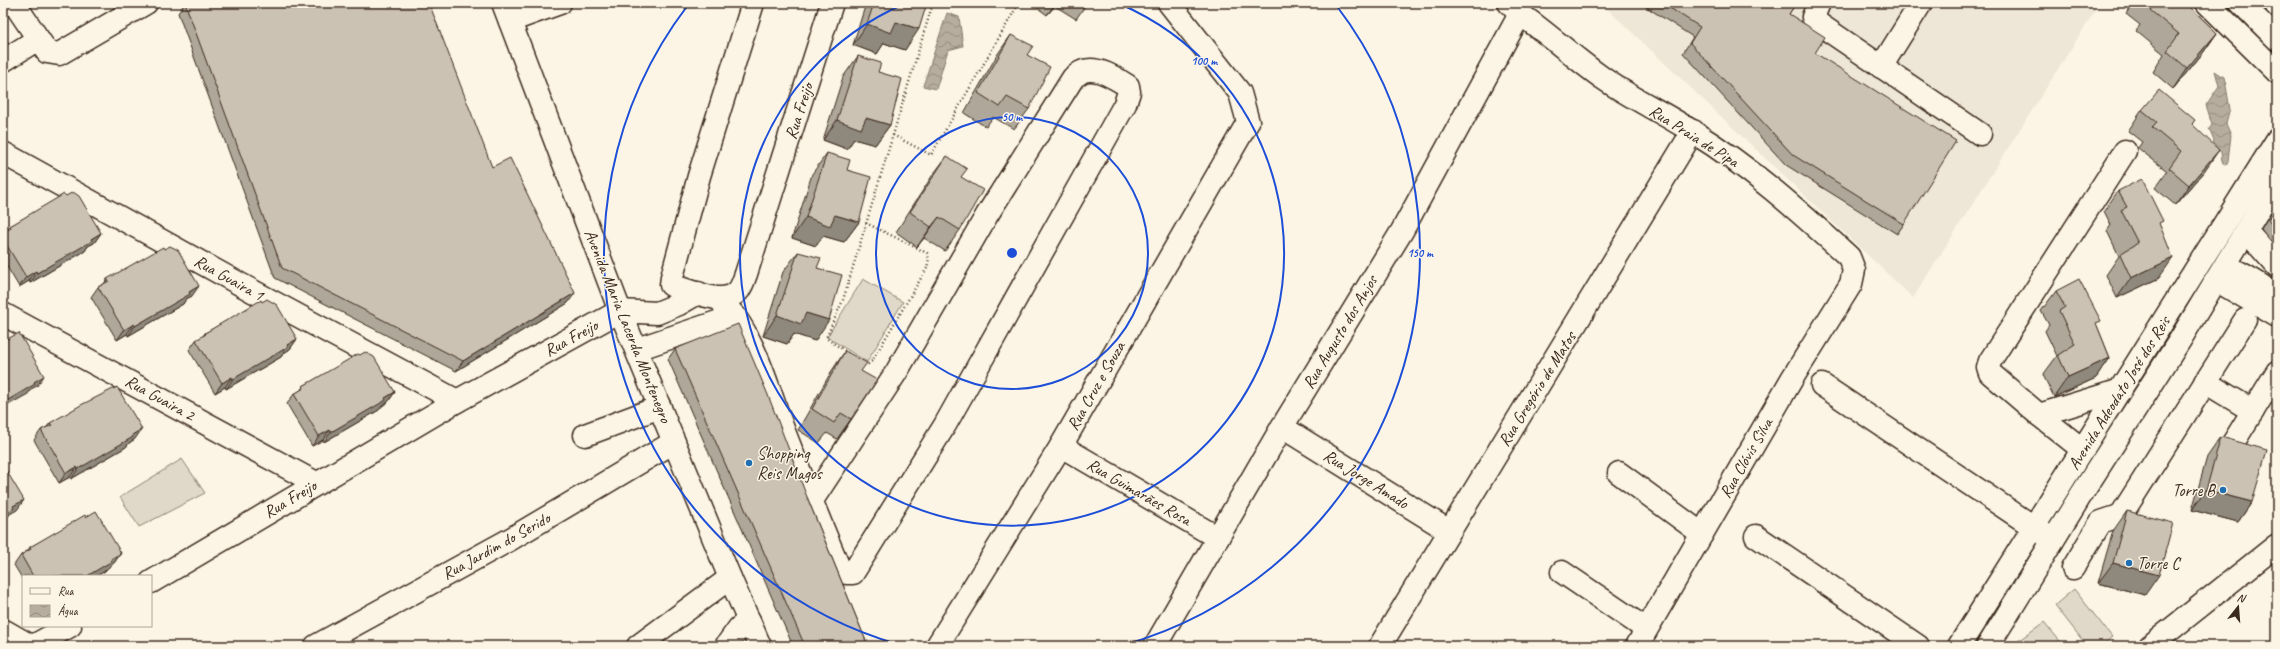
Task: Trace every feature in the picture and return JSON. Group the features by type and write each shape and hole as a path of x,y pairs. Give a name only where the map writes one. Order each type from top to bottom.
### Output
{"street":[{"path":"14,3 47,52 54,55 146,3"},
{"path":"507,12 560,3"},
{"path":"753,3 699,176 671,284 676,288 719,299 735,316 748,338 811,502 840,570 846,573 853,573 864,558 945,425 1125,104 1129,92 1128,86 1114,77 1099,71 1084,71 1073,78 987,215 897,371 811,502"},
{"name":"Rua Freijo","path":"719,299 731,296 738,291 746,274 832,3"},
{"name":"Rua Cruz e Souza","path":"937,646 1061,446 1248,122 1240,92 1169,3"},
{"path":"1819,3 1813,17 1819,24 1980,134"},
{"path":"1881,67 1921,3"},
{"path":"2208,3 2277,72"},
{"path":"2241,3 2277,39"},
{"name":"Rua Praia de Pipa","path":"1515,9 1603,78 1636,100 1693,131 1728,155 1810,221 1849,257 1854,270"},
{"name":"Rua Augusto dos Anjos","path":"1154,646 1282,427 1402,231 1515,9"},
{"name":"Avenida Maria Lacerda Montenegro","path":"507,12 620,311 637,349 730,578 760,646"},
{"path":"3,62 38,40"},
{"name":"Rua Gregório de Matos","path":"1380,646 1449,530 1608,273 1693,131"},
{"name":"Avenida Adeodato José dos Reis","path":"1959,646 2277,140"},
{"path":"2083,450 1990,373 1988,367 1990,361 2125,151"},
{"name":"Rua Guaira 1","path":"3,153 258,294 457,401"},
{"name":"Avenida Adeodato José dos Reis","path":"1988,646 2162,368 2277,179"},
{"path":"2246,231 2277,266"},
{"name":"Rua Clóvis Silva","path":"1642,637 1793,377 1851,284 1854,270"},
{"path":"2221,272 2266,290 2274,296 2277,302"},
{"path":"2221,272 2277,316"},
{"path":"620,311 657,313 679,304 698,293"},
{"name":"Rua Freijo","path":"152,581 316,483 457,401 620,311"},
{"name":"Rua Guaira 2","path":"3,314 316,483"},
{"path":"637,349 735,316"},
{"path":"2073,568 2101,522 2119,516 2123,512 2245,320"},
{"path":"2143,355 2162,368"},
{"path":"2233,443 2277,372"},
{"path":"2206,382 2252,411"},
{"path":"1822,385 2035,526 2053,540"},
{"path":"2039,415 2121,390"},
{"path":"585,435 660,407"},
{"name":"Rua Jorge Amado","path":"1282,427 1449,530"},
{"name":"Rua Jardim do Serido","path":"316,646 509,540 674,442"},
{"name":"Rua Guimarães Rosa","path":"1061,446 1218,538"},
{"path":"1619,473 1702,534"},
{"path":"1756,536 1918,646"},
{"path":"2150,646 2277,545"},
{"path":"1562,572 1642,637"},
{"path":"638,646 730,578"},
{"path":"726,646 739,628 749,620"},
{"path":"3,630 32,646 68,627"}],"path":[{"path":"850,355 826,338 843,300 933,3"},
{"path":"893,135 931,155 1019,3"},
{"path":"862,362 868,364 872,361 927,268 929,259 927,253 866,223"}],"shaded area":[{"path":"1601,3 2100,3 1913,298"},
{"path":"863,279 903,302 867,362 827,337"},
{"path":"182,459 205,493 139,527 120,497"},
{"path":"2074,589 2112,637 2101,646 2087,646 2055,605"},
{"path":"2044,622 2064,646 2022,646 2018,641"}],"water":[{"path":"947,13 959,17 963,46 948,50 936,89 923,86"},
{"path":"2215,71 2224,77 2230,109 2226,124 2231,135 2228,161 2226,165 2222,162 2221,152 2212,146 2214,140 2209,128 2212,124 2206,105 2219,86"}],"building":[{"path":"185,3 429,3 492,167 510,158 575,293 463,361 282,268"},
{"path":"874,3 927,3 919,29 896,22 891,33 867,24"},
{"path":"1662,3 1796,3 1789,14 1825,37 1815,53 1956,141 1904,224 1793,155 1690,43 1700,27"},
{"path":"2152,3 2193,3 2190,7 2217,33 2187,68 2167,51 2179,34 2150,10 2155,5"},
{"path":"1011,35 1033,46 1027,55 1050,67 1029,109 1007,97 1000,107 978,93"},
{"path":"858,56 881,63 878,72 902,79 890,125 866,118 861,129 837,120"},
{"path":"2159,90 2195,120 2192,124 2219,150 2189,185 2169,168 2181,151 2152,127 2157,122 2142,110"},
{"path":"827,153 850,160 847,170 871,177 859,222 835,215 830,226 806,217"},
{"path":"947,156 967,169 961,177 983,190 960,230 939,217 931,227 910,212"},
{"path":"2142,179 2163,221 2159,223 2173,258 2131,278 2120,254 2138,243 2121,210 2127,207 2118,191"},
{"path":"73,192 79,196 101,233 91,239 92,241 37,273 36,271 26,277 3,239 3,232 11,228 10,226 64,194 66,196"},
{"path":"2277,204 2277,231 2268,220"},
{"path":"170,246 178,250 199,286 189,292 190,294 135,326 134,324 124,330 98,287 109,281 107,279 163,247 164,249"},
{"path":"798,252 821,258 817,268 842,275 829,320 806,313 801,324 777,315"},
{"path":"2079,279 2101,321 2096,323 2110,358 2068,377 2058,355 2075,344 2059,311 2065,307 2056,291"},
{"path":"267,299 277,305 297,339 287,345 288,347 233,379 232,377 222,383 196,340 206,334 205,333 261,300 262,302"},
{"name":"Shopping Reis Magos","path":"738,324 768,395 807,497 868,646 805,646 675,349"},
{"path":"19,333 44,376 34,382 35,384 3,403 3,341"},
{"path":"845,351 867,363 861,371 877,380 851,419 841,413 834,423 812,409"},
{"path":"365,352 374,357 395,392 385,398 386,400 331,432 330,430 319,436 294,394 304,388 303,386 358,354 360,355"},
{"path":"117,387 142,429 132,435 133,437 78,469 77,467 66,473 41,430 52,425 50,423 81,405"},
{"path":"2221,437 2267,450 2252,502 2206,490"},
{"path":"3,465 24,500 13,506 14,508 3,515"},
{"path":"96,511 121,553 111,559 112,561 89,575 32,575 21,555 31,549 30,547 85,515 86,517"},
{"path":"2127,511 2173,523 2159,575 2113,563"}],"place":[{"name":"Shopping Reis Magos","path":"749,463"},
{"name":"Torre B","path":"2223,490"},
{"name":"Torre C","path":"2129,563"}]}
